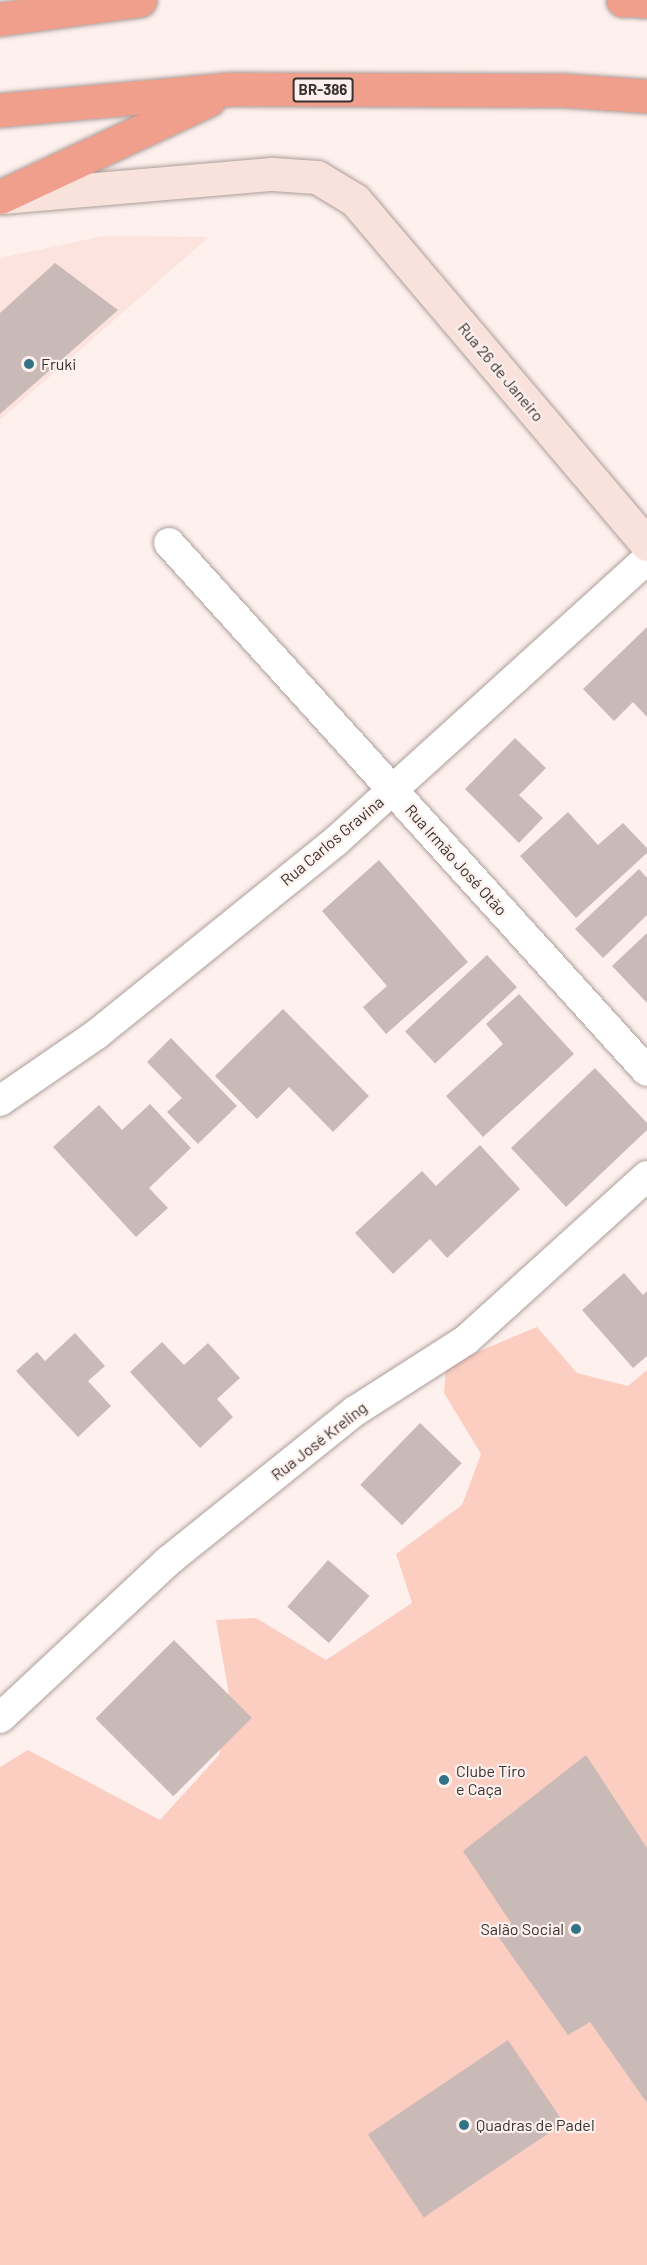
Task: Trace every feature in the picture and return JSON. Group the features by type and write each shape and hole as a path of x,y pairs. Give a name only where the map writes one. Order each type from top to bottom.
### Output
{"highway":[{"path":"0,19 140,0"},
{"path":"623,0 647,1"},
{"path":"0,197 231,89"},
{"name":"BR-386","path":"0,110 231,89 561,90 647,96"}],"street":[{"name":"Rua 26 de Janeiro","path":"0,197 299,174 317,177 355,200 647,544"},
{"name":"Rua Irmão José Otão","path":"169,543 647,1071"},
{"name":"Rua Carlos Gravina","path":"0,1101 97,1034 336,841 647,559"},
{"name":"Rua José Kreling","path":"0,1718 167,1562 355,1411 466,1340 647,1176"}],"shaded area":[{"name":"Fruki","path":"104,236 209,237 0,420 0,258"},
{"name":"Clube Tiro e Caça","path":"537,1327 577,1373 628,1386 647,1370 647,2265 0,2265 0,1767 28,1750 160,1820 219,1755 230,1701 216,1620 256,1618 326,1660 412,1603 396,1554 462,1505 481,1454 444,1393 446,1365"}],"building":[{"name":"Fruki","path":"55,263 118,310 0,414 0,313"},
{"path":"647,627 647,717 633,702 614,721 583,689"},
{"path":"515,738 546,768 519,795 543,818 519,843 465,789"},
{"path":"568,812 598,845 623,823 647,848 647,853 576,918 520,856"},
{"path":"379,860 468,962 386,1034 363,1007 387,986 322,911"},
{"path":"639,869 647,878 647,915 603,958 575,929"},
{"path":"647,933 647,1003 612,966"},
{"path":"487,955 517,987 435,1064 405,1031"},
{"path":"519,994 574,1054 483,1137 446,1096 503,1044 486,1024"},
{"path":"283,1009 369,1096 333,1132 289,1087 257,1119 215,1076"},
{"path":"171,1038 237,1106 198,1144 167,1112 182,1098 147,1062"},
{"path":"595,1068 647,1123 647,1130 566,1207 511,1148"},
{"path":"150,1104 191,1148 149,1188 168,1208 136,1237 53,1147 99,1105 122,1130"},
{"path":"480,1145 520,1189 447,1258 430,1239 393,1274 355,1233 422,1171 436,1186"},
{"path":"624,1273 643,1295 647,1291 647,1356 633,1368 582,1310"},
{"path":"75,1333 105,1366 88,1381 111,1406 78,1437 16,1371 37,1352 45,1361"},
{"path":"162,1342 184,1365 208,1343 240,1378 217,1399 233,1417 200,1448 130,1372"},
{"path":"420,1423 462,1463 402,1525 360,1485"},
{"path":"328,1560 370,1596 329,1643 287,1607"},
{"path":"174,1640 252,1718 173,1796 96,1718"},
{"name":"Salão Social","path":"586,1755 647,1848 647,2103 590,2022 568,2035 497,1935 511,1923 463,1851"},
{"name":"Quadras de Padel","path":"508,2040 564,2123 424,2217 368,2135"}],"place":[{"name":"Fruki","path":"29,364"},
{"name":"Clube Tiro e Caça","path":"444,1780"},
{"name":"Salão Social","path":"576,1929"},
{"name":"Quadras de Padel","path":"464,2125"}]}
